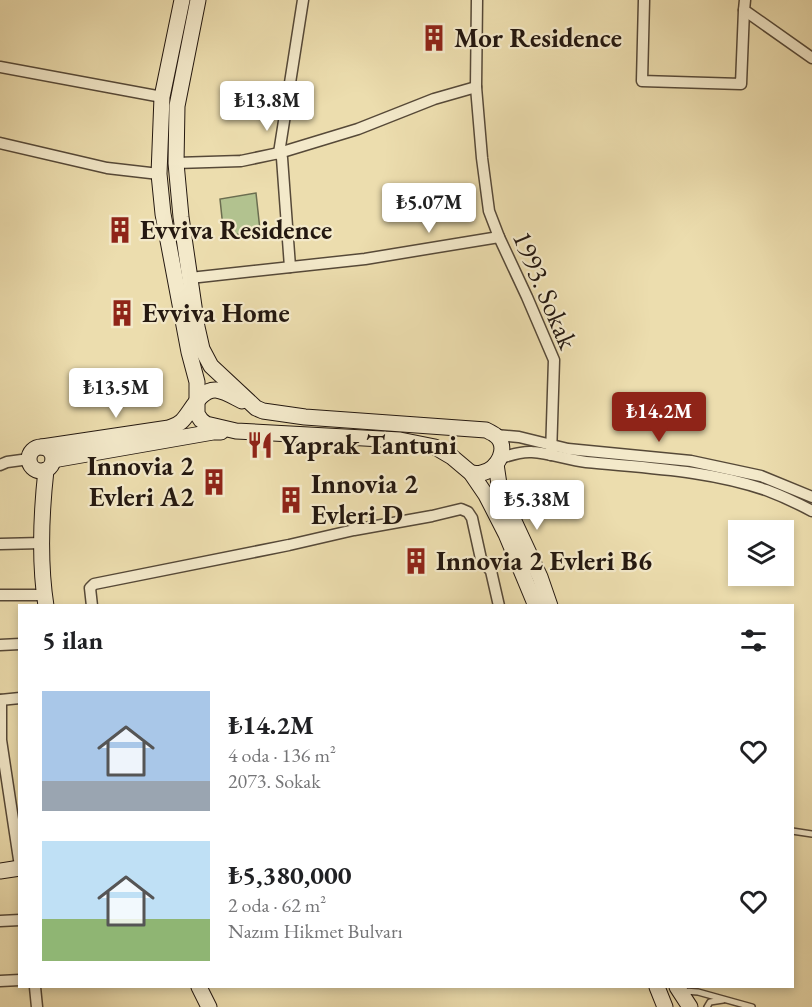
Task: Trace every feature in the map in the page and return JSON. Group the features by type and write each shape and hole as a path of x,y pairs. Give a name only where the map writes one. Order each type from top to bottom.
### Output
{"main road":[{"path":"182,0 162,97 159,174 165,226 189,352 197,382 198,414 206,423 236,431"},
{"path":"198,0 177,106 176,163 181,217 202,349 211,366 256,408"},
{"path":"162,97 177,106"},
{"path":"45,601 41,465 49,450 42,447 169,428 184,419 196,402 206,393 216,390 263,411 305,417 486,430 496,435 502,444 498,461 500,491 540,577 549,604"},
{"path":"41,465 213,432 236,431 400,440 435,447 452,457 471,473 486,495 506,534 535,604"},
{"path":"471,473 481,474 498,461"},
{"path":"0,871 18,867"},
{"path":"200,988 209,1007"},
{"path":"657,988 665,1007"},
{"path":"678,989 690,1007"}],"street":[{"path":"290,267 282,158 279,153 303,0"},
{"name":"1993. Sokak","path":"477,0 476,87 489,211 554,360 551,450"},
{"path":"644,0 642,81 741,84 744,5"},
{"path":"744,5 812,58"},
{"path":"0,67 162,97"},
{"path":"176,163 241,161 279,153 358,129 434,99 476,87"},
{"path":"0,143 51,159 159,174"},
{"path":"190,278 365,259 499,237"},
{"path":"496,435 519,437 584,462 659,468 718,477 783,496 812,511"},
{"path":"498,461 519,453 568,449 701,462 762,476 812,497"},
{"path":"0,465 7,462 41,465"},
{"path":"92,604 90,588 94,584 461,509 468,512 472,518 481,559 491,571 499,604"},
{"path":"0,544 42,543"},
{"path":"0,595 45,601"},
{"path":"0,645 18,644"},
{"path":"18,698 0,700 4,792 18,858"},
{"path":"0,921 18,920"},
{"path":"0,981 18,980"},
{"path":"34,988 37,1007"}],"lane":[{"path":"794,831 812,834"},
{"path":"678,989 698,992 752,1007"},
{"path":"707,1007 710,1002 725,1000"}],"green space":[{"path":"256,193 260,230 224,237 220,199"}],"place":[{"name":"Mor Residence","path":"434,38"},
{"name":"Evviva Residence","path":"120,230"},
{"name":"Evviva Home","path":"122,313"},
{"name":"Yaprak Tantuni","path":"260,445"},
{"name":"Innovia 2 Evleri A2","path":"214,482"},
{"name":"Innovia 2 Evleri D","path":"291,500"},
{"name":"Innovia 2 Evleri B6","path":"416,561"}]}
